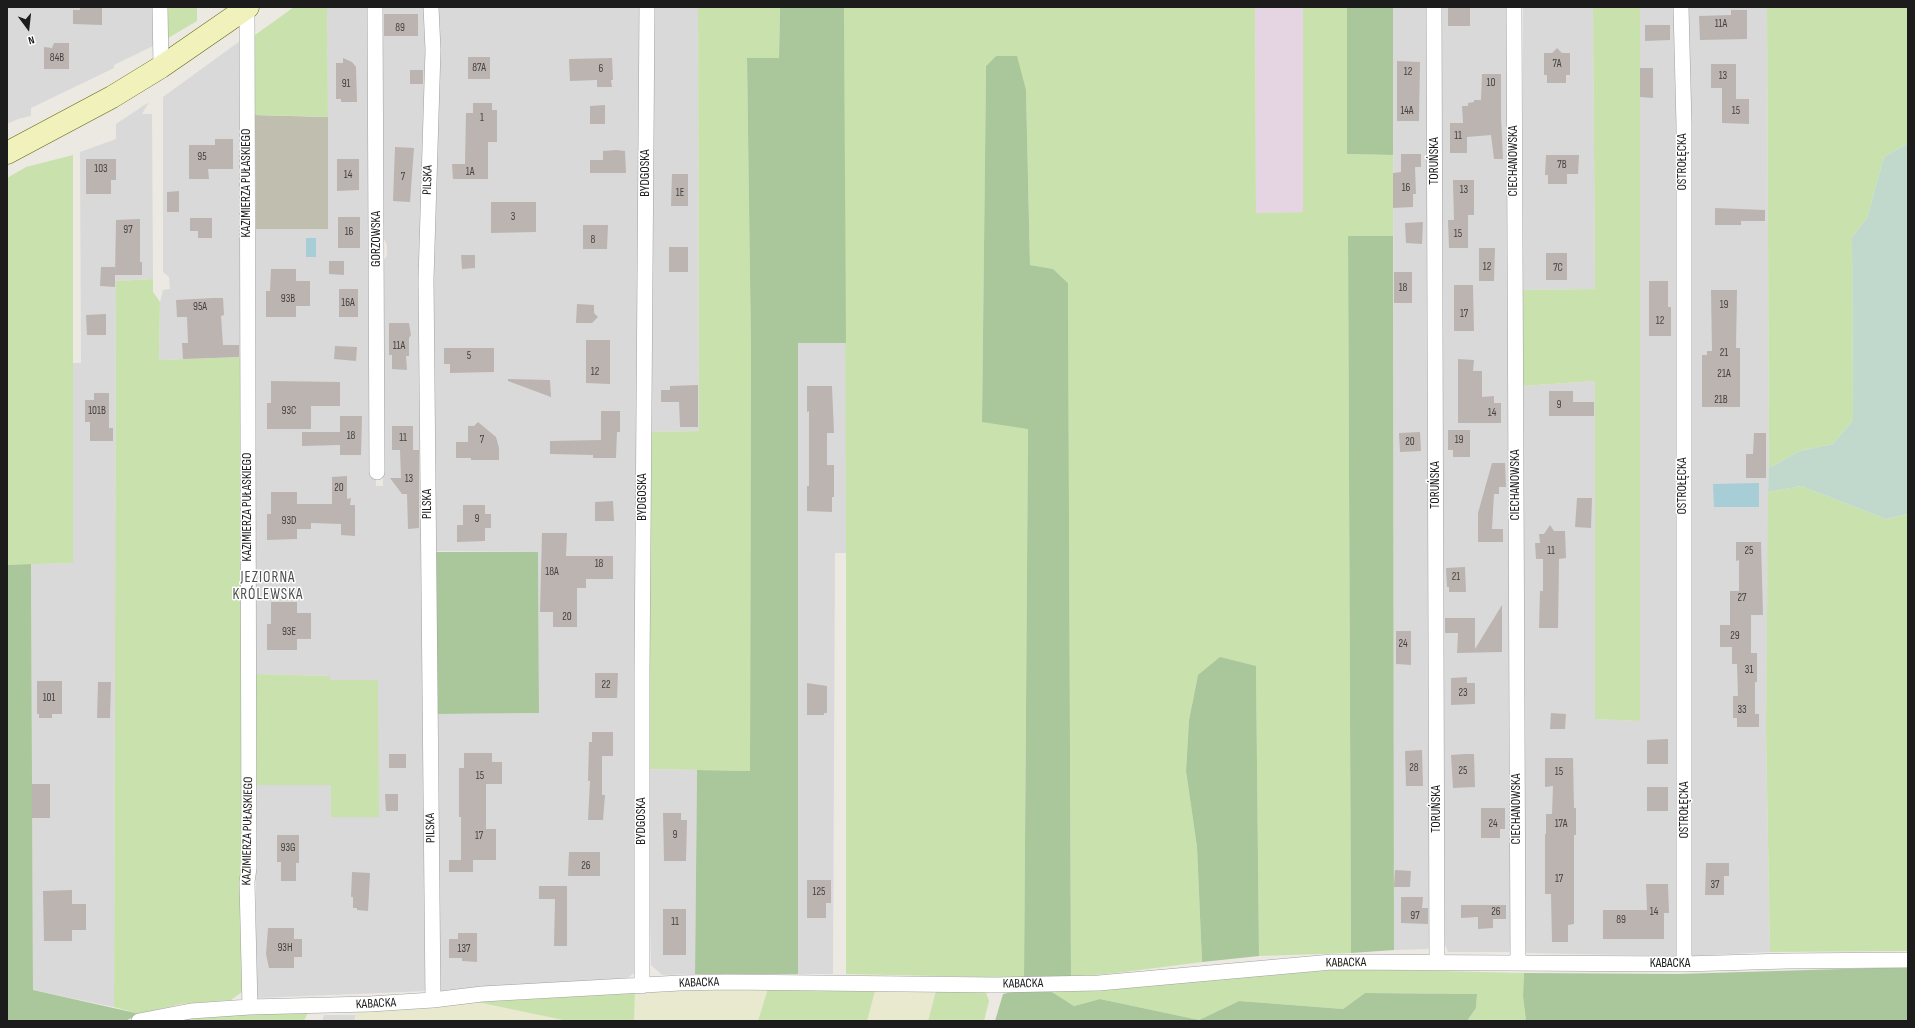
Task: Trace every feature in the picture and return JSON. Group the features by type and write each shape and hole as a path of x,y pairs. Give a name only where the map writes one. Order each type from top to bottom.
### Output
{"main road":[{"name":"KAZIMIERZA PUŁASKIEGO","path":"7,154 99,105 161,67 248,7"}],"street":[{"path":"160,7 161,67"},
{"name":"KAZIMIERZA PUŁASKIEGO","path":"248,7 247,882 250,1007"},
{"name":"GORZOWSKA","path":"375,7 377,472"},
{"name":"PILSKA","path":"431,7 432,50 426,279 434,1000"},
{"name":"BYDGOSKA","path":"642,986 642,671 647,7"},
{"name":"TORUŃSKA","path":"1434,7 1437,963"},
{"name":"CIECHANOWSKA","path":"1514,7 1518,963"},
{"name":"OSTROŁĘCKA","path":"1681,7 1684,125 1684,964"},
{"name":"KABACKA","path":"139,1021 191,1011 250,1007 370,1004 434,1000 482,994 726,982 988,985 1099,983 1332,962 1684,964 1908,960"}],"shaded area":[{"path":"7,7 155,7 155,45 114,65 114,68 31,108 31,116 18,119 7,124"},
{"path":"327,7 371,7 370,477 376,478 376,486 383,486 381,263 387,256 387,245 381,234 380,7 426,7 428,991 256,998 256,785 331,785 331,817 379,816 330,680 330,676 255,674 256,229 328,228"},
{"path":"434,7 642,7 637,971 627,978 442,991 435,986 439,796 438,714 539,713 538,552 433,551 431,278"},
{"path":"651,7 698,7 699,431 648,432"},
{"path":"1255,7 1303,7 1303,212 1256,213"},
{"path":"1393,7 1430,7 1433,942 1428,949 1394,950"},
{"path":"1439,7 1510,7 1514,945 1509,952 1448,952 1443,939"},
{"path":"1523,7 1593,7 1595,289 1523,290"},
{"path":"1640,7 1676,7 1680,796 1676,956 1527,953 1524,947 1523,386 1595,381 1595,719 1640,721"},
{"path":"1687,7 1767,7 1769,468 1766,730 1770,952 1692,956"},
{"path":"240,41 241,357 159,360 160,302 163,290 170,289 169,277 163,272 163,97"},
{"path":"149,102 142,114 152,114 153,279 116,281 114,1007 33,990 31,564 73,563 73,363 81,363 80,152 116,139 116,124"},
{"path":"255,115 328,117 328,229 256,229"},
{"path":"798,342 846,343 846,553 835,553 833,974 798,974"},
{"path":"649,769 697,770 695,974 662,975 651,965"},
{"path":"324,1015 356,1015 354,1021 322,1021"}],"green space":[{"path":"163,7 197,7 197,21 163,41"},
{"path":"294,7 327,7 328,117 255,115 255,35"},
{"path":"698,7 780,7 779,58 747,58 751,351 750,771 649,769 648,432 699,431"},
{"path":"780,7 844,7 846,343 798,343 798,974 695,974 697,770 750,771 751,351 747,58 779,58"},
{"path":"844,7 1255,7 1256,213 1303,212 1303,7 1347,7 1347,154 1393,155 1393,236 1348,236 1351,953 1259,956 1256,666 1198,675 1189,720 1186,771 1197,847 1202,962 1071,977 1068,283 1053,269 1030,265 1026,90 996,56 986,66 982,421 1028,428 1024,978 846,974"},
{"path":"1347,7 1393,7 1393,155 1347,154"},
{"path":"1593,7 1640,7 1640,721 1595,719 1595,381 1523,386 1523,290 1595,289"},
{"path":"1767,7 1908,7 1908,143 1884,157 1867,218 1852,237 1853,420 1833,444 1800,451 1769,468"},
{"path":"996,56 1017,56 1026,90 1030,265 1053,269 1068,283 1071,977 1024,978 1028,429 982,422 986,66"},
{"path":"1908,143 1908,514 1886,519 1801,486 1768,492 1769,468 1800,451 1833,444 1853,420 1852,237 1867,218 1884,157"},
{"path":"73,155 73,563 7,565 7,178 26,167"},
{"path":"1348,236 1393,236 1394,950 1351,953"},
{"path":"153,279 153,292 160,302 159,360 241,357 242,992 231,1000 181,1004 140,1014 114,1007 116,281"},
{"path":"1801,486 1886,519 1908,514 1908,951 1770,952 1766,730 1768,492"},
{"path":"433,552 538,552 539,713 438,714"},
{"path":"31,564 33,990 140,1014 125,1021 7,1021 7,565"},
{"path":"1220,657 1256,666 1259,956 1202,962 1197,847 1186,771 1189,720 1198,675"},
{"path":"255,674 330,676 330,680 378,680 379,817 331,817 331,785 256,785"},
{"path":"1908,967 1908,1021 1526,1021 1523,996 1524,973 1678,974"},
{"path":"1332,970 1524,973 1523,996 1526,1021 1467,1021 1476,1008 1477,994 1365,993 1343,1009 1239,1001 1199,1020 1100,999 1074,1006 1052,992 1276,973"},
{"path":"733,988 768,988 758,1021 634,1021 635,993"},
{"path":"768,988 875,991 867,1021 758,1021"},
{"path":"985,990 989,1001 984,1021 928,1021 936,991"},
{"path":"875,991 936,991 928,1021 867,1021"},
{"path":"1016,991 1052,992 1074,1006 1100,999 1199,1020 1239,1001 1343,1009 1365,993 1477,994 1476,1008 1467,1021 995,1021 1003,994"},
{"path":"635,993 634,1021 568,1021 477,1002"},
{"path":"477,1002 568,1021 354,1021 358,1009"},
{"path":"310,1008 304,1021 158,1021"}],"water":[{"path":"306,238 316,238 316,257 306,257"},
{"path":"1759,483 1759,507 1714,507 1713,484"}],"building":[{"path":"80,7 102,7 102,25 73,24 73,10 80,10"},
{"path":"1448,7 1470,7 1470,26 1448,26"},
{"path":"1731,10 1747,10 1747,39 1700,40 1699,16 1731,15"},
{"path":"384,14 418,14 418,36 384,36"},
{"path":"1645,25 1670,25 1670,40 1645,41"},
{"path":"54,43 69,43 69,69 44,69 44,47 52,48"},
{"path":"1557,48 1562,53 1570,53 1570,75 1566,75 1566,83 1547,83 1547,75 1544,75 1544,53 1552,53"},
{"path":"468,57 490,57 490,79 468,79"},
{"path":"343,58 352,62 356,67 357,102 341,102 341,99 336,99 336,63 343,63"},
{"path":"612,58 612,87 597,87 597,80 570,81 569,59"},
{"path":"1397,61 1420,62 1419,121 1397,121"},
{"path":"1711,64 1736,64 1736,99 1749,99 1749,124 1722,123 1722,88 1711,88"},
{"path":"1640,68 1653,68 1653,98 1640,97"},
{"path":"410,70 423,70 423,84 410,84"},
{"path":"1482,74 1501,74 1503,159 1494,159 1491,135 1467,137 1467,153 1450,153 1450,123 1463,123 1462,106 1468,106 1468,103 1474,102 1474,100 1481,100"},
{"path":"473,103 492,103 492,110 497,110 497,142 488,142 488,179 453,179 452,164 465,164 466,113 473,113"},
{"path":"605,105 605,124 590,124 590,106"},
{"path":"215,139 233,139 233,169 208,169 209,179 189,179 189,145 215,145"},
{"path":"395,147 414,148 410,202 393,201"},
{"path":"603,151 625,151 626,173 590,173 590,160 603,160"},
{"path":"1401,154 1421,154 1421,167 1415,167 1416,194 1413,194 1413,207 1393,208 1393,173 1401,172"},
{"path":"1546,155 1579,155 1578,174 1567,174 1567,184 1548,184 1548,175 1545,175"},
{"path":"86,159 116,159 116,180 111,180 111,194 86,194"},
{"path":"337,159 359,159 359,190 337,191"},
{"path":"672,174 688,174 688,206 671,206"},
{"path":"1453,180 1474,180 1474,215 1468,215 1468,248 1449,248 1448,220 1454,220"},
{"path":"179,191 179,212 167,212 167,192"},
{"path":"491,202 536,202 536,232 491,233"},
{"path":"1715,208 1765,210 1765,221 1741,221 1741,225 1715,225"},
{"path":"338,217 360,217 360,248 338,248"},
{"path":"190,218 212,218 212,238 198,238 198,231 190,231"},
{"path":"140,219 140,262 142,262 142,275 115,275 116,220"},
{"path":"1423,222 1422,244 1406,243 1405,223"},
{"path":"583,225 608,225 607,249 583,249"},
{"path":"669,247 688,247 688,272 669,272"},
{"path":"1479,248 1495,248 1494,281 1479,281"},
{"path":"1546,253 1567,253 1567,280 1546,280"},
{"path":"461,255 475,255 475,268 462,269"},
{"path":"329,261 344,261 344,275 329,274"},
{"path":"101,267 115,267 115,287 100,286"},
{"path":"271,269 296,269 296,281 310,281 310,306 296,306 296,317 266,317 266,291 270,291"},
{"path":"1394,272 1412,272 1412,303 1394,303"},
{"path":"1649,281 1668,281 1668,307 1671,307 1671,336 1649,336"},
{"path":"1454,285 1473,285 1474,331 1454,331"},
{"path":"339,289 358,289 358,317 339,317"},
{"path":"1711,290 1737,290 1736,348 1740,348 1740,407 1702,407 1702,355 1707,355 1707,351 1712,351"},
{"path":"223,298 224,315 221,316 223,345 239,345 239,357 183,359 182,343 188,343 187,317 177,317 176,300"},
{"path":"577,304 594,305 594,313 598,317 592,323 576,323"},
{"path":"106,314 106,335 87,335 86,315"},
{"path":"389,323 409,323 411,335 409,338 409,356 406,356 407,370 392,369 392,355 389,355"},
{"path":"586,340 610,340 610,384 586,383"},
{"path":"335,346 357,347 356,361 334,359"},
{"path":"444,348 494,348 494,372 450,373 450,364 444,364"},
{"path":"1458,359 1474,360 1473,371 1482,371 1482,397 1494,396 1494,403 1501,403 1501,423 1458,423"},
{"path":"508,379 550,380 551,397 508,381"},
{"path":"271,381 340,382 340,406 311,406 311,429 267,429 267,403 271,403"},
{"path":"698,385 698,427 680,427 679,402 661,402 661,390 670,390 670,386"},
{"path":"807,386 832,386 834,433 827,433 827,465 834,465 834,497 832,497 832,512 807,511 807,486 809,486 809,411 807,412"},
{"path":"1549,391 1573,391 1573,402 1594,402 1594,416 1549,416"},
{"path":"94,393 109,393 109,428 113,428 113,441 90,441 90,422 85,422 85,400 94,400"},
{"path":"601,411 620,411 620,432 617,432 616,458 593,458 593,455 550,454 550,441 601,440"},
{"path":"340,416 362,416 361,455 340,455 340,445 302,446 302,432 340,432"},
{"path":"478,422 496,437 499,448 499,460 471,460 471,458 456,458 456,442 468,442 468,426 474,426"},
{"path":"392,426 413,426 413,450 419,450 419,528 408,529 407,494 402,494 390,478 401,478 400,450 392,450"},
{"path":"1448,430 1470,430 1470,457 1453,457 1453,450 1448,450"},
{"path":"1420,432 1421,451 1400,452 1399,433"},
{"path":"1754,433 1766,433 1766,478 1746,478 1746,454 1753,454"},
{"path":"1492,463 1505,463 1506,487 1499,487 1499,494 1494,494 1492,529 1503,529 1503,542 1478,542 1478,513"},
{"path":"347,476 347,499 351,498 350,505 355,505 355,536 341,535 341,524 311,523 311,529 297,529 297,539 267,540 267,514 271,514 271,492 297,492 297,504 332,504 332,477"},
{"path":"1577,498 1592,498 1591,528 1575,527"},
{"path":"613,501 614,521 595,521 595,502"},
{"path":"463,505 485,505 485,514 491,514 491,528 485,528 485,541 457,542 457,525 463,525"},
{"path":"1550,525 1554,531 1565,531 1566,558 1559,559 1558,628 1539,628 1540,591 1543,591 1543,559 1536,559 1535,543 1540,543 1539,534 1544,534"},
{"path":"542,533 567,533 566,556 613,556 613,579 586,579 586,588 577,588 577,627 553,627 553,612 540,612"},
{"path":"1736,542 1761,542 1763,615 1751,615 1751,653 1757,653 1755,714 1759,714 1759,727 1737,727 1737,718 1733,718 1733,696 1738,696 1737,664 1732,664 1732,647 1720,647 1720,625 1730,625 1730,591 1739,591 1739,560 1736,561"},
{"path":"1465,567 1466,592 1449,592 1449,587 1447,587 1446,568"},
{"path":"271,602 297,602 297,613 311,613 311,639 297,639 297,650 267,650 267,624 271,624"},
{"path":"1502,605 1502,652 1457,653 1458,633 1445,633 1445,618 1475,618 1475,649"},
{"path":"1396,631 1411,631 1411,665 1396,664"},
{"path":"595,673 618,673 617,698 595,698"},
{"path":"1467,677 1467,683 1475,683 1475,704 1451,705 1451,678"},
{"path":"37,681 62,681 62,714 52,714 52,718 39,718 39,714 37,714"},
{"path":"98,682 111,682 110,718 97,718"},
{"path":"807,683 827,686 827,713 824,713 824,715 807,715"},
{"path":"1551,713 1566,714 1565,729 1550,729"},
{"path":"592,732 613,732 613,756 602,756 602,795 605,795 603,820 588,820 590,781 588,781 589,742 592,742"},
{"path":"1668,739 1668,764 1647,764 1647,740"},
{"path":"1422,750 1423,786 1406,786 1405,751"},
{"path":"464,753 492,753 492,762 502,762 502,784 486,784 486,829 496,829 496,860 473,860 473,872 449,872 449,860 461,860 459,768 464,768"},
{"path":"389,754 406,754 406,768 389,768"},
{"path":"1474,754 1475,787 1453,788 1451,755"},
{"path":"1545,758 1573,758 1574,808 1576,808 1576,835 1574,835 1574,924 1568,925 1568,942 1552,942 1551,894 1545,894 1546,814 1552,814 1553,786 1545,787"},
{"path":"32,784 50,784 50,818 32,818"},
{"path":"1647,787 1668,787 1668,811 1647,811"},
{"path":"385,794 398,794 398,811 386,811"},
{"path":"1481,808 1505,808 1505,829 1500,829 1500,838 1481,838"},
{"path":"663,813 681,813 681,820 687,820 686,861 664,861"},
{"path":"277,835 299,835 299,863 296,863 296,881 281,881 281,862 277,862"},
{"path":"569,852 600,852 600,876 568,876"},
{"path":"1706,863 1729,863 1729,876 1724,876 1724,895 1705,895"},
{"path":"1395,870 1411,871 1410,887 1394,887"},
{"path":"352,872 370,873 368,911 353,908 353,897 351,897"},
{"path":"807,880 831,880 831,903 826,903 826,918 807,918"},
{"path":"1646,884 1668,884 1669,913 1664,913 1664,939 1603,939 1603,910 1647,910"},
{"path":"539,886 567,886 567,946 554,946 555,899 539,899"},
{"path":"72,890 72,904 86,904 86,930 72,930 72,941 44,941 43,891"},
{"path":"1401,897 1423,897 1422,908 1428,908 1428,924 1401,923"},
{"path":"1461,905 1506,905 1506,919 1493,919 1493,928 1478,929 1478,917 1461,918"},
{"path":"663,909 686,909 686,955 663,955"},
{"path":"268,928 294,928 294,939 302,939 302,957 294,957 294,968 269,968 266,954"},
{"path":"458,933 477,933 477,962 462,961 462,958 449,958 449,939 458,939"}],"district":[{"name":"JEZIORNA KRÓLEWSKA","path":"268,586"}]}
